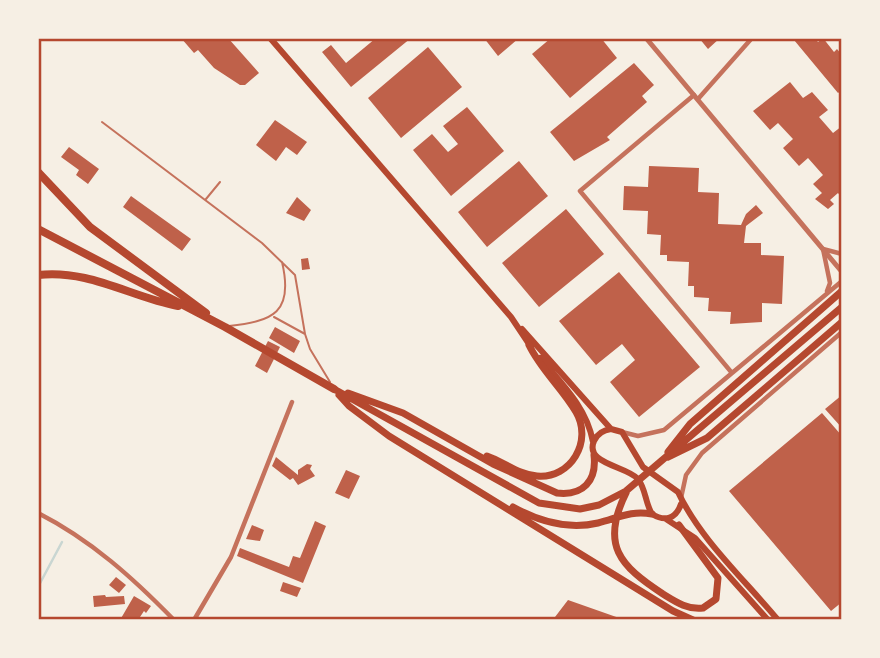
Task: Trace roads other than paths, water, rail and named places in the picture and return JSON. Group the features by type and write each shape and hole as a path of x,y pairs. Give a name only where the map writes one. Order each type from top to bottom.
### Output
{"highway":[{"path":"38,172 90,227 225,327"},
{"path":"38,229 225,327 539,503 580,509 599,505 628,490 840,308"},
{"path":"38,275 70,275 95,279 156,301 187,307"},
{"path":"664,458 690,424 842,291"},
{"path":"664,458 687,450 707,438 842,322"},
{"path":"334,389 402,413 523,473 545,476 567,467 579,450 582,427 577,414 537,363 529,345"},
{"path":"334,389 349,406 388,436 484,492 673,611 693,620"},
{"path":"481,454 493,464 546,489 568,494 577,493 590,482 595,467 594,455"},
{"path":"628,490 619,506 614,533 620,557 636,576 676,602 688,608 703,608 716,599 718,578 679,525"},
{"path":"484,492 527,515 562,525 597,523 634,512 652,514"}],"main road":[{"path":"270,38 516,323 611,429 622,432 638,462 655,479 672,487 778,620"},
{"path":"516,323 529,345 588,419 594,455 600,461 624,468 636,477 652,514 679,525 695,538 768,620"},
{"path":"593,442 597,435 611,429"},
{"path":"666,519 674,516 681,501"}],"street":[{"path":"646,38 842,272"},
{"path":"732,373 580,191 696,97 752,38"},
{"path":"823,249 842,254"},
{"path":"823,249 830,283 825,295"},
{"path":"622,432 638,436 664,430 842,281"},
{"path":"681,501 686,475 702,453 842,332"},
{"path":"194,620 231,557 292,401"},
{"path":"38,513 97,549 138,583 174,620"}],"lane":[{"path":"102,122 282,261 295,275 310,349 334,389"},
{"path":"205,200 220,182"},
{"path":"225,327 273,317 283,301 285,289 282,261"},
{"path":"273,317 305,334"}],"waterway":[{"path":"38,587 62,542"}]}
